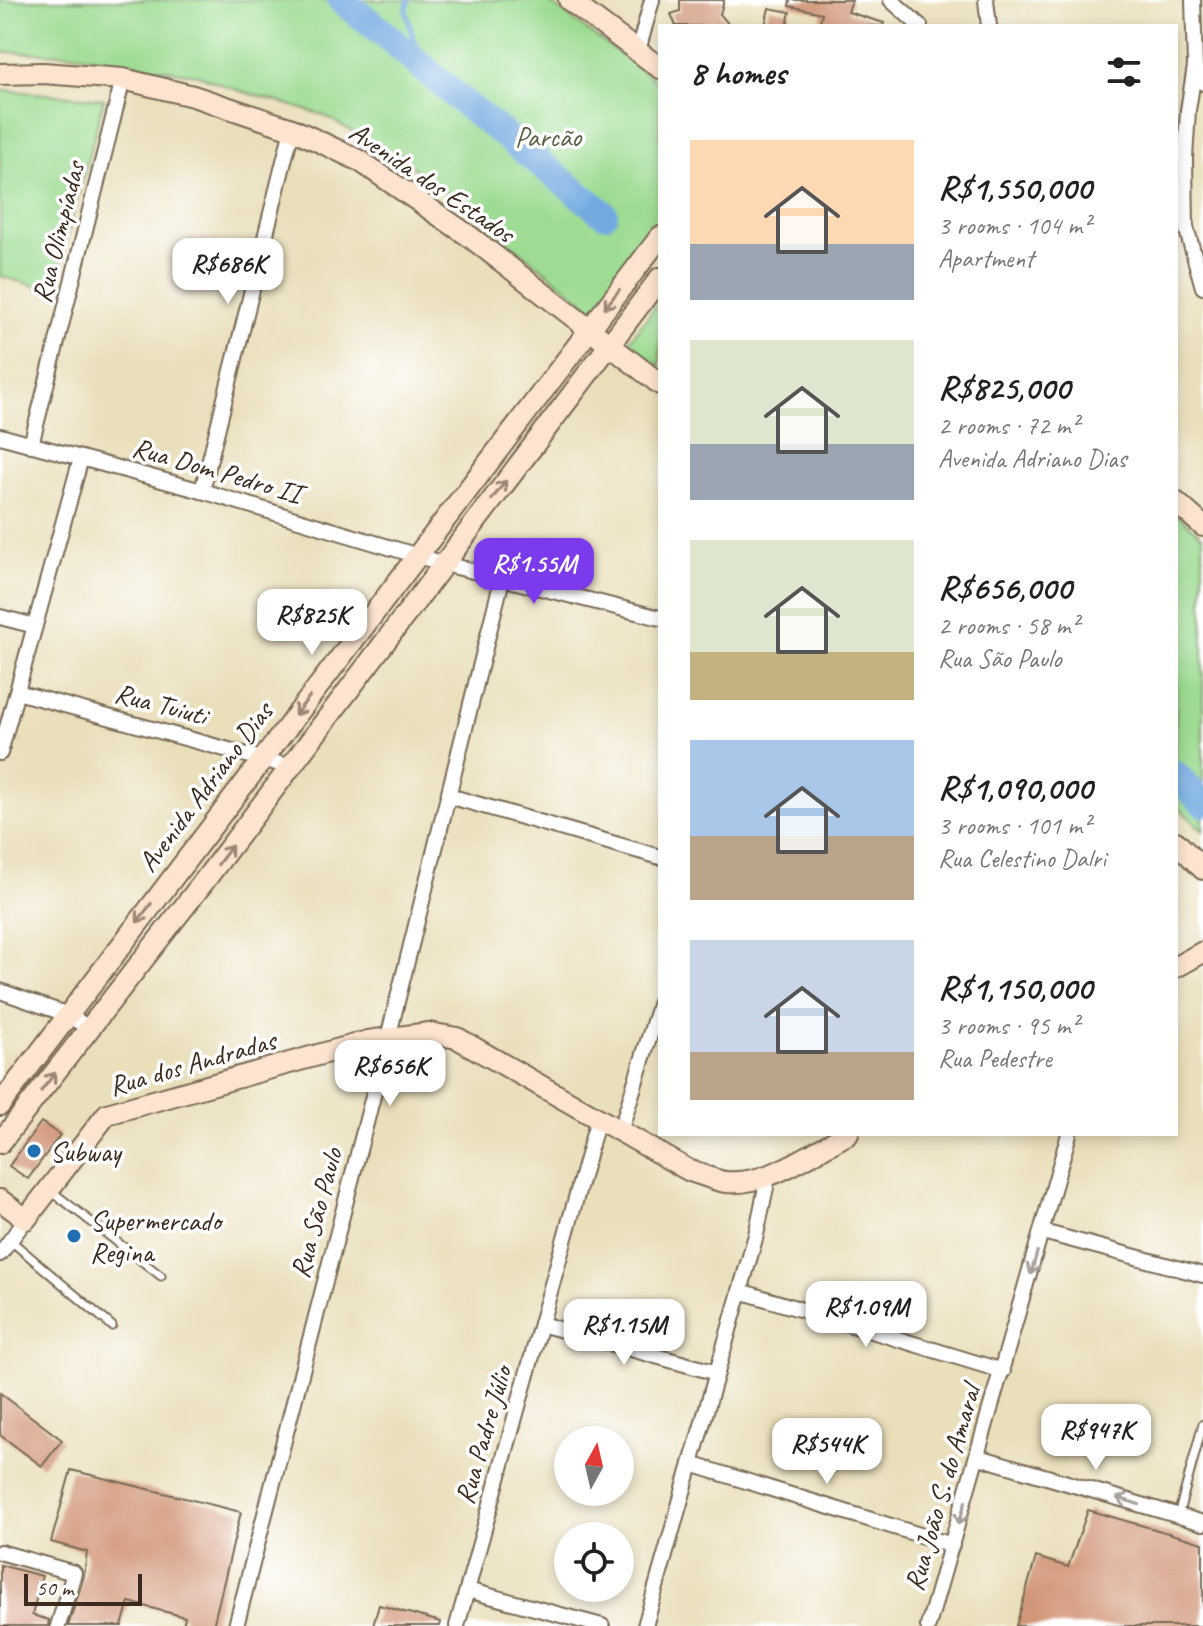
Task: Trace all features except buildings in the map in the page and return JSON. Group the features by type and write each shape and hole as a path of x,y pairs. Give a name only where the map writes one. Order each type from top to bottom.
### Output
{"street":[{"path":"569,0 658,66"},
{"path":"638,51 652,0"},
{"path":"891,0 918,24"},
{"path":"986,0 989,24"},
{"path":"1193,0 1195,66 1188,110 1181,226 1203,287"},
{"path":"1195,66 1203,83"},
{"name":"Avenida dos Estados","path":"0,74 43,73 123,79 193,96 292,129 360,161 469,236 658,382"},
{"name":"Rua Olimpíadas","path":"31,445 123,79"},
{"path":"202,491 292,129"},
{"name":"Avenida Adriano Dias","path":"0,1105 66,1014 658,240"},
{"name":"Avenida Adriano Dias","path":"0,1143 291,767 658,281"},
{"name":"Rua Dom Pedro II","path":"0,436 202,491 445,564 658,618"},
{"path":"0,753 81,458"},
{"path":"1178,504 1203,526"},
{"name":"Rua São Paulo","path":"236,1626 388,1038 502,579"},
{"path":"0,617 35,626"},
{"name":"Rua Tuiuti","path":"17,692 291,767"},
{"path":"449,796 658,856"},
{"path":"1178,844 1203,869"},
{"path":"1178,966 1203,952"},
{"path":"0,991 66,1014 89,1028"},
{"path":"620,1132 658,1008"},
{"name":"Rua dos Andradas","path":"0,1254 107,1114 388,1038 429,1033 457,1038 690,1171 726,1182 753,1180 844,1136"},
{"name":"Rua Padre Júlio","path":"457,1626 598,1119"},
{"name":"Rua João S. do Amaral","path":"928,1626 979,1457 1068,1136"},
{"path":"645,1626 756,1235 769,1173"},
{"path":"0,1200 26,1219"},
{"path":"1043,1232 1203,1275"},
{"path":"740,1291 1003,1371"},
{"path":"541,1324 717,1373"},
{"path":"979,1457 1203,1523"},
{"path":"691,1464 952,1545"},
{"path":"0,1552 74,1573 58,1626"},
{"path":"467,1590 602,1626"}],"lane":[{"path":"48,1189 161,1276"},
{"path":"10,1240 112,1326"},
{"path":"1178,1516 1203,1424"}],"green space":[{"name":"Parcão","path":"0,0 546,0 658,83 658,226 595,310 406,162 323,115 198,75 74,54 0,52"},
{"path":"0,90 104,99 53,291 0,276"},
{"path":"658,303 658,365 628,343"},
{"path":"1178,515 1203,537 1203,831 1178,807"}],"waterway":[{"path":"341,0 465,104 604,214"},
{"path":"409,0 406,10 420,65"},
{"path":"1178,777 1203,803"}],"place":[{"name":"Subway","path":"34,1151"},
{"name":"Supermercado Regina","path":"74,1236"}]}
